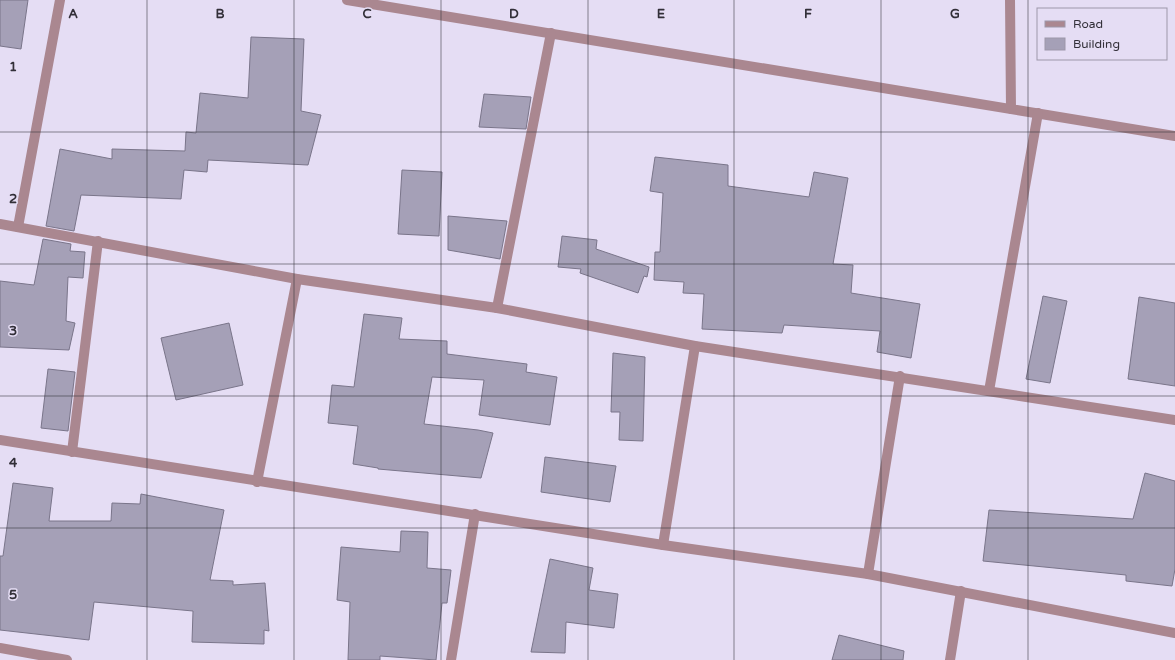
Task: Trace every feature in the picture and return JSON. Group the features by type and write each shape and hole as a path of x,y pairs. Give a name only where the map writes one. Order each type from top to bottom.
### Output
{"street":[{"path":"18,227 60,0"},
{"path":"346,0 1175,136"},
{"path":"1010,0 1011,109"},
{"path":"497,308 551,33"},
{"path":"989,391 1038,113"},
{"path":"0,224 297,279 497,308 694,346 900,376 1175,420"},
{"path":"72,452 98,241"},
{"path":"257,482 297,279"},
{"path":"663,545 694,346"},
{"path":"868,574 900,376"},
{"path":"0,440 257,482 474,514 663,545 868,574 1175,633"},
{"path":"450,660 474,514"},
{"path":"950,660 960,591"},
{"path":"0,648 41,658 67,660"}],"building":[{"path":"0,0 28,0 21,49 0,46"},
{"path":"251,37 304,39 301,111 321,115 308,165 208,160 207,172 184,170 181,199 81,195 74,231 46,226 60,149 112,159 112,149 185,151 186,132 196,133 200,93 248,98"},
{"path":"484,94 531,97 526,129 479,127"},
{"path":"655,157 728,165 728,186 809,197 814,172 848,178 833,264 853,265 851,293 920,304 911,358 877,352 880,331 784,325 782,333 702,329 704,294 683,293 684,282 654,280 655,252 660,252 663,193 650,191"},
{"path":"402,170 442,172 439,236 398,234"},
{"path":"448,216 507,221 500,259 448,250"},
{"path":"562,236 597,240 596,249 649,267 647,277 644,276 638,293 580,273 581,269 558,267"},
{"path":"43,239 71,244 70,251 85,252 83,278 68,277 66,321 75,323 69,350 0,347 0,281 34,285"},
{"path":"1043,296 1067,301 1050,383 1026,379"},
{"path":"1139,297 1175,303 1175,386 1128,379"},
{"path":"364,314 402,318 399,339 447,341 447,354 527,364 526,372 557,377 550,425 479,415 484,380 432,377 424,424 493,433 481,478 378,469 353,464 358,426 328,423 332,385 354,387"},
{"path":"229,323 243,385 176,400 161,338"},
{"path":"613,353 645,357 643,441 619,440 620,412 611,412"},
{"path":"48,369 75,372 68,431 41,428"},
{"path":"545,457 616,466 610,502 541,492"},
{"path":"1145,473 1175,481 1175,569 1172,586 1126,581 1126,575 983,561 989,510 1133,519"},
{"path":"13,483 53,488 49,521 111,521 112,503 140,504 141,494 224,510 210,580 233,581 233,585 265,583 269,631 264,630 264,644 192,642 193,611 94,602 89,640 0,630 0,556 3,556"},
{"path":"401,531 428,532 427,568 451,570 447,603 442,603 436,660 380,656 380,660 348,660 350,602 337,600 341,547 400,552"},
{"path":"550,559 593,568 589,590 618,594 614,628 566,622 565,653 531,652"},
{"path":"839,635 904,651 903,660 832,660"}]}
